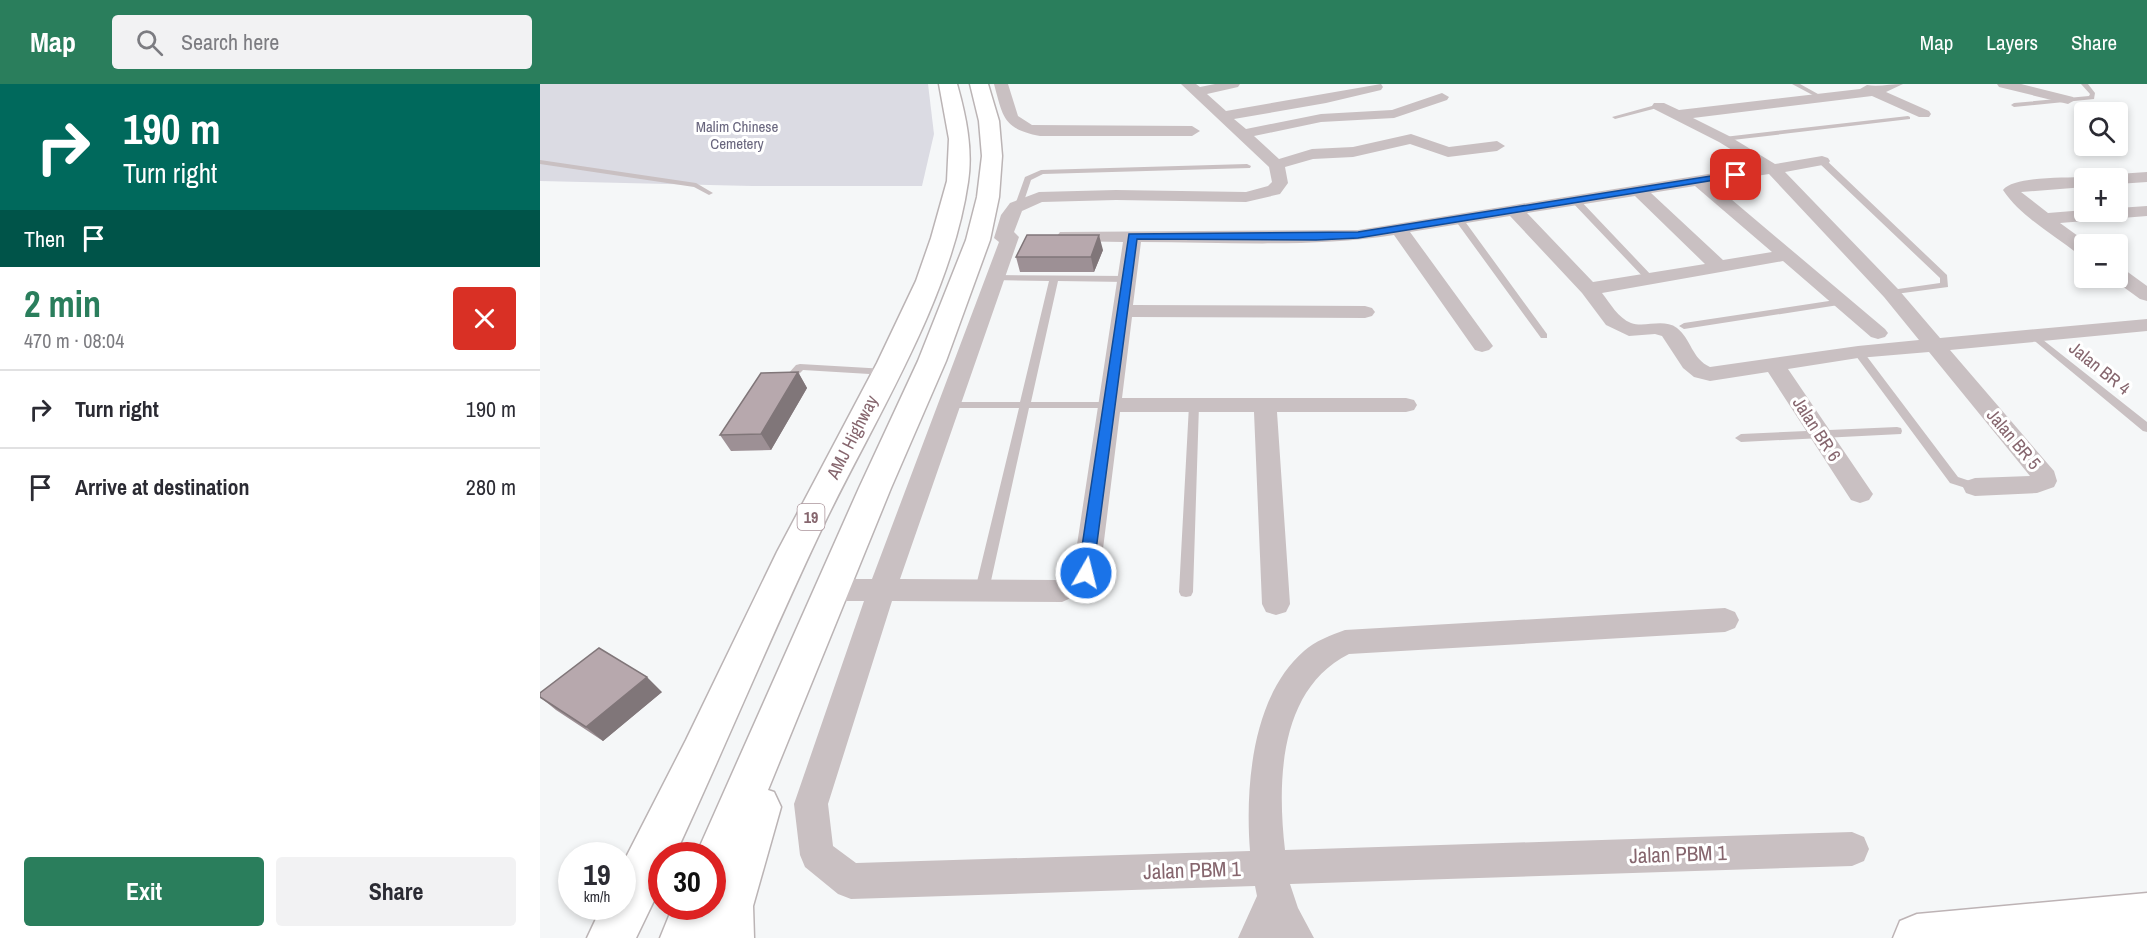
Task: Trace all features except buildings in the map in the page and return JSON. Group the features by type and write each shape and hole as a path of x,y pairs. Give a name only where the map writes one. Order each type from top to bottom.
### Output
{"main road":[{"name":"AMJ Highway","path":"611,938 700,755 807,525 901,343 938,254 955,194 961,162 959,135 948,84"},
{"path":"724,842 875,488 932,361 1005,238 988,197 992,156 988,121 979,84"},
{"path":"730,938 730,906 800,664"},
{"path":"636,867 700,755"},
{"path":"1917,938 2147,917"},
{"path":"594,938 606,920"},
{"path":"684,938 692,920"}],"street":[{"path":"1001,84 1012,122 1019,128 1040,131 1192,131"},
{"path":"1193,88 1233,84"},
{"path":"1856,84 1924,114"},
{"path":"1678,115 1874,92 1896,84"},
{"path":"2004,84 2068,100"},
{"path":"1223,116 1326,99 1376,87"},
{"path":"1019,205 1028,199 1051,195 1228,198 1254,196 1274,190 1280,183 1280,174 1276,165 1193,88"},
{"path":"1244,134 1321,118 1394,114 1442,97"},
{"path":"1659,106 1724,139 1773,169 1891,293 1935,344"},
{"path":"1276,165 1312,154 1353,152 1411,139 1448,152 1497,146"},
{"path":"1051,236 1338,237 1822,161"},
{"path":"2128,178 2147,177"},
{"path":"1698,180 1878,333"},
{"path":"2074,183 2022,186 2011,190 2019,200 2074,242"},
{"path":"1637,189 1719,267"},
{"name":"Jalan PBM 1","path":"1019,205 1010,214 995,278 882,590 811,804 817,855 851,880 1272,883 1852,849"},
{"path":"1513,209 1589,289 1604,312 1623,329 1637,331 1656,328 1669,332 1690,365 1700,373 1710,374 1858,352 2147,325"},
{"path":"2042,219 2147,212"},
{"path":"1399,229 1482,346"},
{"path":"832,590 1062,591 1081,581 1086,573 1133,236"},
{"path":"1589,289 1788,255"},
{"path":"2128,282 2147,296"},
{"path":"1122,311 1365,312"},
{"name":"Jalan BR 5","path":"1935,344 2045,477 2045,481 2037,484 1975,488"},
{"name":"Jalan BR 6","path":"1774,364 1860,494"},
{"path":"1109,405 1406,405"},
{"path":"1264,405 1276,604"},
{"path":"1295,938 1287,928 1272,883 1266,782 1274,730 1288,696 1312,661 1345,642 1725,620"},
{"path":"1257,938 1272,883"}],"lane":[{"path":"1795,84 1824,99"},
{"path":"2014,105 2094,97 2084,84"},
{"path":"1615,117 1659,106"},
{"path":"1724,139 1908,118"},
{"path":"1822,161 1944,277 1946,282 1945,285 1891,293"},
{"path":"540,162 696,185 709,193"},
{"path":"1019,205 1028,179 1041,172 1247,166"},
{"path":"1574,199 1650,279"},
{"path":"1458,218 1544,336"},
{"path":"995,278 1127,279"},
{"path":"982,590 1054,279"},
{"path":"1684,326 1842,302"},
{"name":"Jalan BR 4","path":"2032,335 2147,428"},
{"path":"1858,352 1950,477 1959,484 1975,488"},
{"path":"792,375 800,367 886,372"},
{"path":"949,405 1109,405"},
{"path":"1186,591 1194,405"},
{"path":"1741,438 1897,431"}],"green space":[{"name":"Malim Chinese Cemetery","path":"540,84 928,84 934,134 922,186 752,186 540,181"}],"route":[{"path":"1086,573 1133,236 1338,237 1358,235 1736,175"}]}
